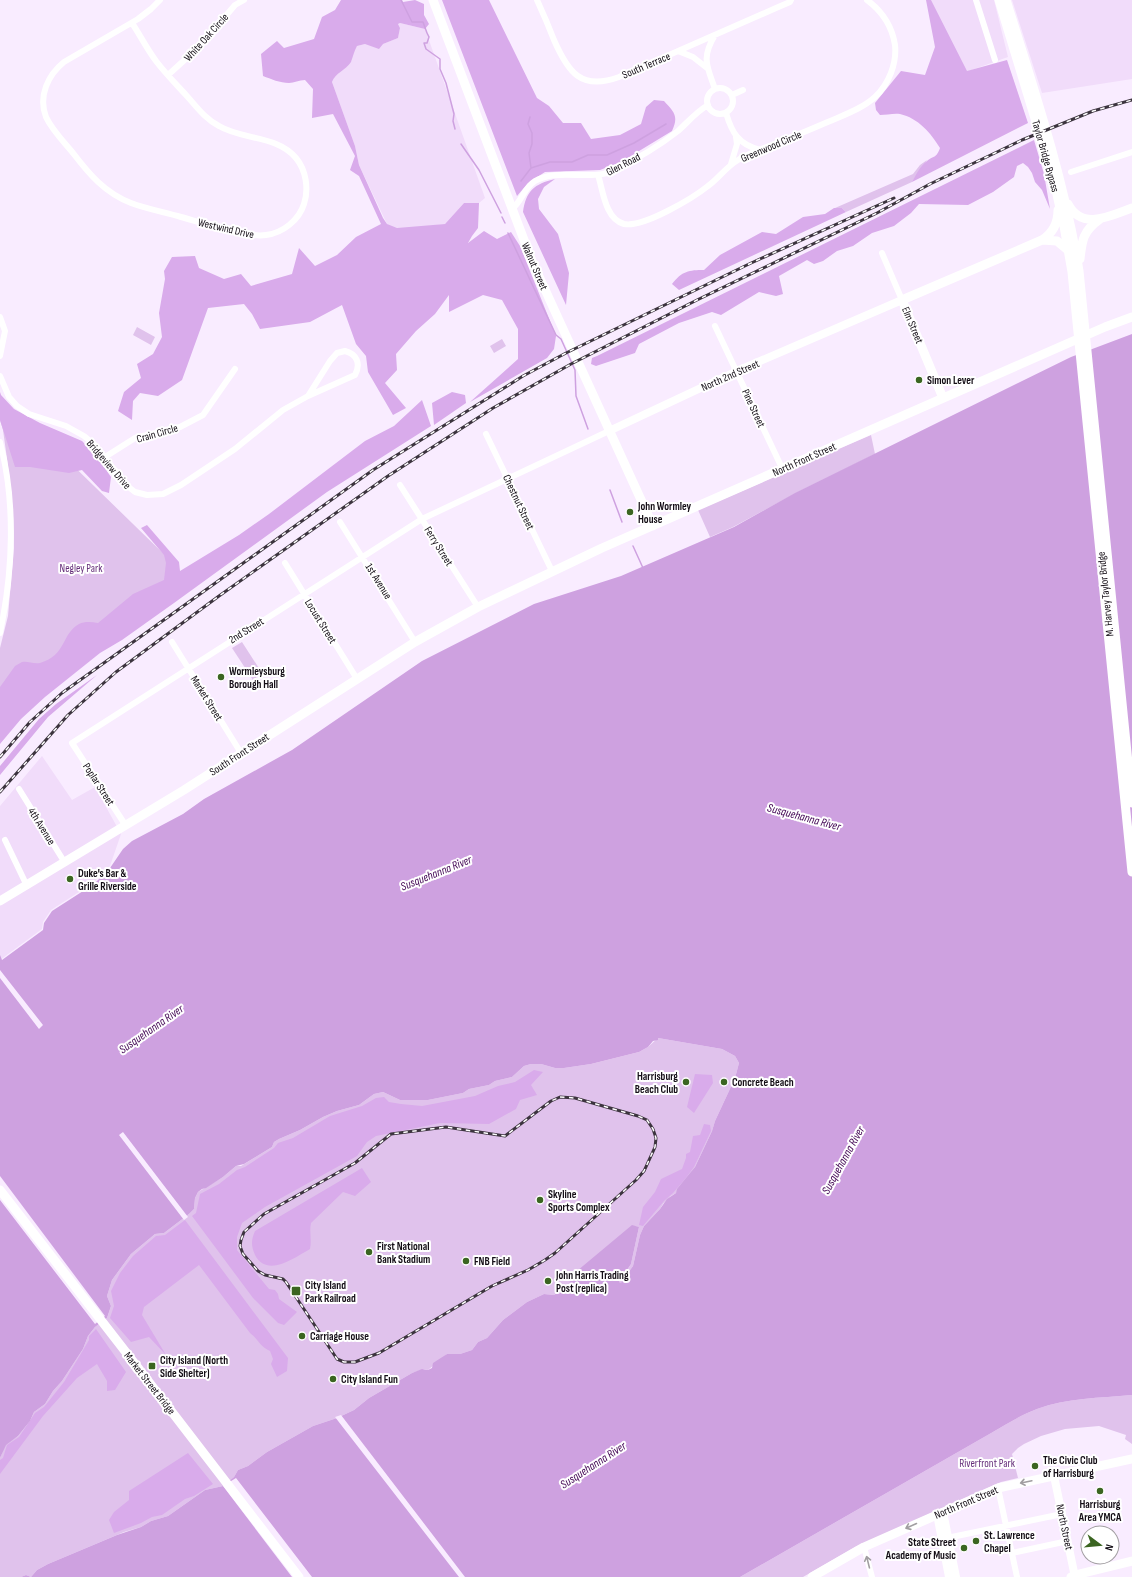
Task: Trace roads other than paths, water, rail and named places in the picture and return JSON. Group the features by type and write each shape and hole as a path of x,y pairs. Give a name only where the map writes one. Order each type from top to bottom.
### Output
{"main road":[{"name":"Walnut Street","path":"433,0 543,287 653,526"},
{"name":"Taylor Bridge Bypass","path":"999,0 1062,200 1069,251 1081,315"},
{"name":"Taylor Bridge Bypass","path":"1006,0 1062,200 1079,271 1081,315"},
{"path":"1062,200 1072,211 1079,216 1090,220 1100,219 1132,208"},
{"path":"1042,240 1050,233 1056,224 1062,200"},
{"path":"1079,271 1084,235 1090,227 1100,219"},
{"path":"1042,240 1057,241 1069,251"},
{"name":"North 2nd Street","path":"902,300 1042,240"},
{"name":"Elm Street","path":"902,300 943,398"},
{"name":"M. Harvey Taylor Bridge","path":"1081,315 1132,803"},
{"name":"M. Harvey Taylor Bridge","path":"1081,315 1132,872"},
{"name":"North Front Street","path":"478,607 552,571 782,468 1132,317"},
{"name":"South Front Street","path":"0,901 126,826 441,626 478,607"},
{"name":"Market Street Bridge","path":"0,1190 179,1419 200,1449 225,1479 299,1577"},
{"name":"North Front Street","path":"812,1577 864,1547 998,1488 1132,1459"},
{"path":"1074,1576 1132,1561"}],"street":[{"name":"Westwind Drive","path":"132,23 157,62 198,109 218,126 225,130 281,146 297,159 304,174 307,188 306,196 301,211 285,228 272,234 256,236 137,205 120,198 102,187 96,181 55,132 46,116 44,96 49,78 56,68 146,14 160,0"},
{"name":"White Oak Circle","path":"168,75 201,46 235,5 244,0"},
{"name":"South Terrace","path":"538,0 563,59 575,74 583,79 597,82 608,81 792,1"},
{"name":"Greenwood Circle","path":"598,175 607,206 613,216 622,223 633,224 646,221 692,197 709,185 731,164 740,158 853,111 871,100 881,90 892,72 895,60 894,39 889,25 884,16 867,0"},
{"path":"976,0 994,60"},
{"path":"708,105 718,114 726,113 733,103 732,95 725,88 715,89 707,68 706,56 714,35"},
{"path":"678,51 693,57 707,68"},
{"name":"Glen Road","path":"512,209 519,204 527,188 538,179 556,176 598,175 614,170 655,147 678,131 697,112 708,105 707,98 715,89"},
{"path":"732,95 743,90"},
{"path":"726,113 736,135 737,144 731,164"},
{"path":"736,135 745,144 760,150"},
{"path":"1071,172 1132,152"},
{"name":"Elm Street","path":"882,253 902,300"},
{"name":"North 2nd Street","path":"422,519 737,371 902,300"},
{"path":"0,317 5,331 0,356"},
{"name":"Pine Street","path":"715,326 782,468"},
{"name":"Bridgeview Drive","path":"0,376 9,397 21,410 74,430 89,439 105,457 128,488 147,495 163,494 181,485 235,449 278,414 308,396 355,375 358,364 355,357 345,351 335,354 308,396"},
{"name":"Crain Circle","path":"105,457 135,438 180,427 203,415 235,368"},
{"name":"Chestnut Street","path":"486,434 552,571"},
{"path":"0,442 8,492 10,535 8,586 0,633"},
{"name":"Ferry Street","path":"400,485 478,607"},
{"name":"2nd Street","path":"72,743 304,593 422,519"},
{"name":"1st Avenue","path":"340,522 363,556 415,642"},
{"name":"Locust Street","path":"285,563 357,679"},
{"name":"Market Street","path":"172,642 241,753"},
{"name":"Poplar Street","path":"72,743 126,826"},
{"name":"4th Avenue","path":"19,789 65,863"},
{"path":"6,840 27,886"},
{"name":"North Street","path":"1054,1476 1074,1576"},
{"path":"998,1488 1017,1577"},
{"path":"940,1513 956,1577"},
{"path":"940,1513 949,1577"},
{"path":"947,1538 1062,1514"},
{"path":"1012,1553 1068,1540"},
{"path":"864,1547 872,1577"}],"water":[{"name":"Susquehanna River","path":"1132,334 1132,1395 1084,1399 1048,1405 1025,1414 740,1577 31,1577 37,1570 48,1564 117,1535 141,1527 151,1521 168,1516 205,1490 223,1486 234,1477 238,1470 248,1466 267,1452 313,1426 337,1418 354,1410 369,1398 412,1373 422,1369 428,1370 432,1368 433,1363 447,1354 460,1354 472,1350 478,1342 487,1338 503,1320 527,1302 544,1294 554,1295 569,1285 571,1276 632,1225 639,1227 631,1264 619,1282 621,1283 633,1266 640,1235 644,1226 667,1199 676,1193 677,1189 695,1167 735,1078 739,1063 735,1056 722,1049 658,1038 658,1040 653,1041 648,1047 639,1052 591,1064 564,1068 555,1068 541,1064 531,1064 524,1066 512,1077 495,1081 489,1085 469,1089 463,1093 428,1100 400,1100 383,1092 374,1094 359,1105 337,1111 279,1139 274,1142 272,1147 244,1164 236,1166 223,1177 198,1192 195,1198 194,1209 189,1214 164,1233 155,1234 131,1254 112,1280 107,1296 111,1306 107,1318 95,1327 88,1336 83,1349 62,1381 53,1391 45,1404 34,1412 30,1421 18,1436 6,1445 0,1458 0,955 2,960 43,930 44,923 52,911 94,884 110,868 123,849 132,841 183,814 204,799 292,750 422,661 534,604 621,576 734,527 795,493 1071,357"}],"waterway":[{"path":"401,0 412,22 423,22 429,37 427,43 424,43 426,49 440,59 440,69 446,83 454,114 453,121 455,129"},
{"path":"530,117 528,124 532,133 532,144 529,153 531,168"},
{"path":"521,181 531,168 550,162 572,162 588,155 607,155 634,143 666,124"},
{"path":"461,144 479,170 501,213"},
{"path":"502,217 505,223"},
{"path":"508,233 556,335 561,339 575,370 576,396 588,429"},
{"path":"610,490 622,522"},
{"path":"633,546 643,568"}],"railway":[{"path":"0,792 68,715 116,672 219,596 388,476 493,408 571,364 697,300 877,213 930,184 1022,140 1093,111 1132,100"},
{"path":"0,757 30,722 62,693 373,470 523,376 566,353 749,264 894,198"},
{"path":"560,1097 575,1098 647,1120 653,1129 656,1138 655,1147 644,1171 555,1253 545,1260 528,1270 492,1286 379,1353 355,1362 344,1362 337,1359 286,1282 283,1279 265,1275 258,1271 243,1254 240,1246 244,1232 264,1214 355,1163 391,1134 446,1127 505,1136 551,1101 560,1097"}],"place":[{"name":"Simon Lever","path":"919,380"},
{"name":"John Wormley House","path":"630,512"},
{"name":"Wormleysburg Borough Hall","path":"221,677"},
{"name":"Duke's Bar & Grille Riverside","path":"70,879"},
{"name":"Harrisburg Beach Club","path":"686,1082"},
{"name":"Concrete Beach","path":"724,1082"},
{"name":"Skyline Sports Complex","path":"540,1200"},
{"name":"First National Bank Stadium","path":"369,1252"},
{"name":"FNB Field","path":"466,1261"},
{"name":"John Harris Trading Post (replica)","path":"548,1281"},
{"name":"City Island Park Railroad","path":"296,1291"},
{"name":"Carriage House","path":"302,1336"},
{"name":"City Island (North Side Shelter)","path":"152,1366"},
{"name":"City Island Fun","path":"333,1379"},
{"name":"The Civic Club of Harrisburg","path":"1035,1466"},
{"name":"Harrisburg Area YMCA","path":"1100,1491"},
{"name":"St. Lawrence Chapel","path":"976,1541"},
{"name":"State Street Academy of Music","path":"964,1548"}],"park label":[{"name":"Negley Park","path":"81,568"},
{"name":"Riverfront Park","path":"987,1463"}]}
